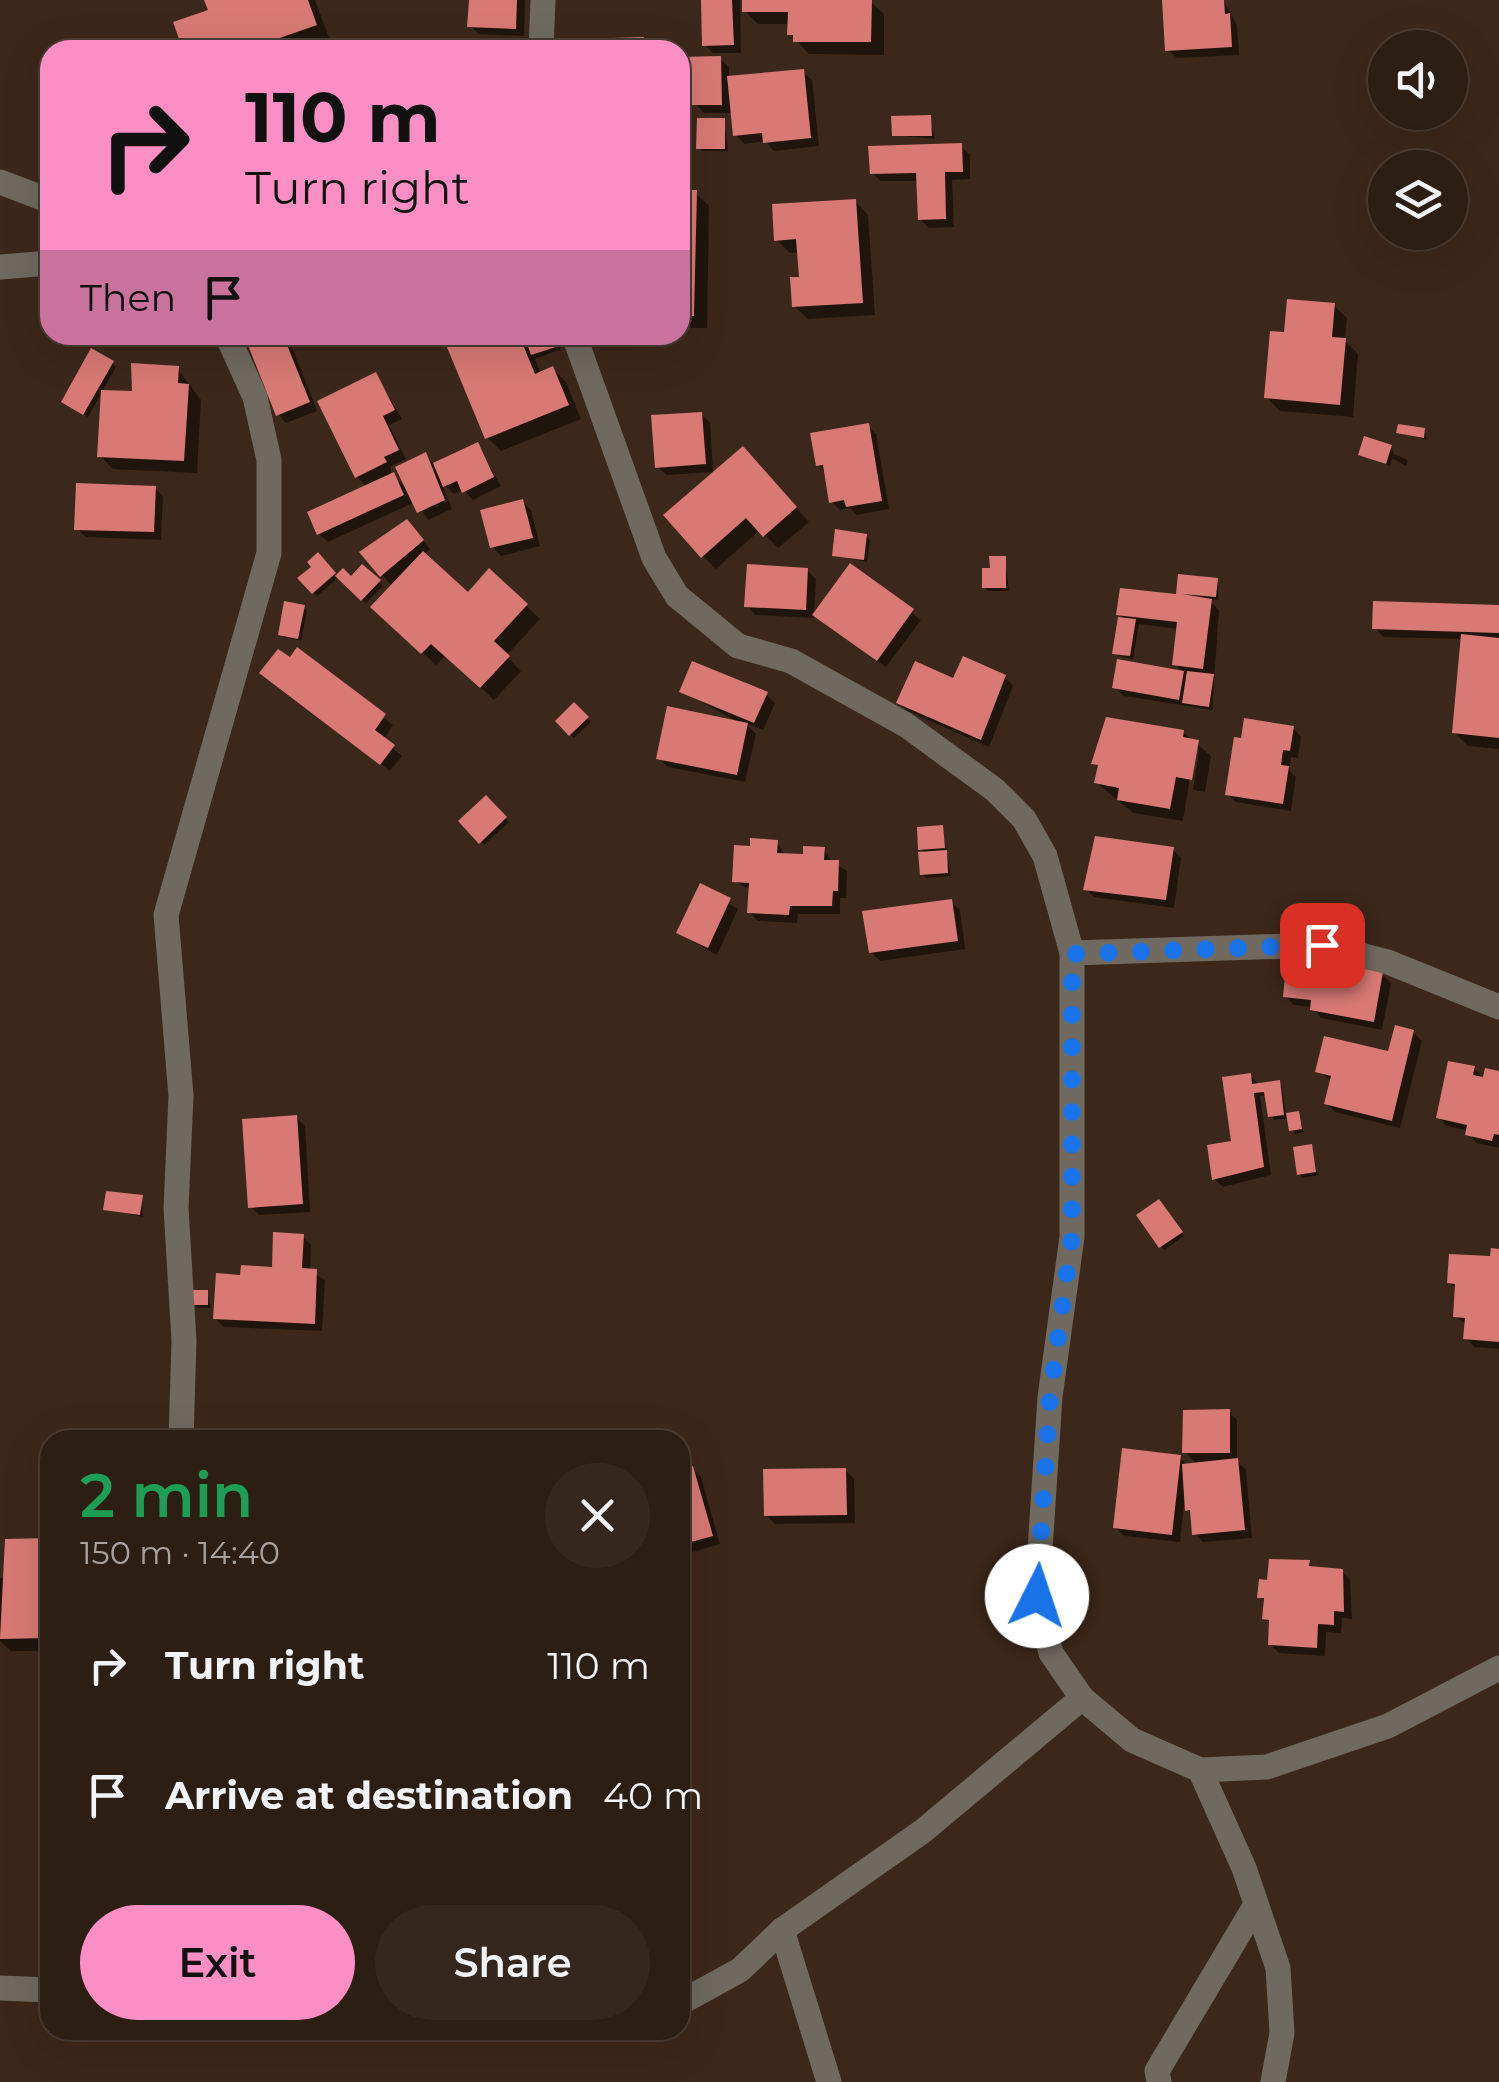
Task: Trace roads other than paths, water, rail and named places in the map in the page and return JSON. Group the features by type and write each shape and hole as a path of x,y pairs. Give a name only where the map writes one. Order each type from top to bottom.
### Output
{"street":[{"path":"541,40 542,0"},
{"path":"0,182 40,197"},
{"path":"0,267 40,263"},
{"path":"181,1430 184,1341 176,1208 181,1096 166,915 269,553 269,460 255,397 232,345"},
{"path":"578,345 654,558 677,596 738,646 791,660 906,726 995,790 1024,819 1044,856 1072,954 1072,1236 1050,1396 1037,1596 1051,1653 1082,1698 1132,1740 1200,1770 1267,1767 1371,1732 1499,1668"},
{"path":"1072,954 1322,945 1388,962 1499,1008"},
{"path":"690,1998 740,1970 782,1930 922,1832 1082,1698"},
{"path":"1200,1770 1244,1868 1254,1908 1278,1968 1282,2033 1273,2082"},
{"path":"1159,2082 1157,2071 1254,1908"},
{"path":"782,1930 830,2082"},
{"path":"0,1988 40,1990"}]}
